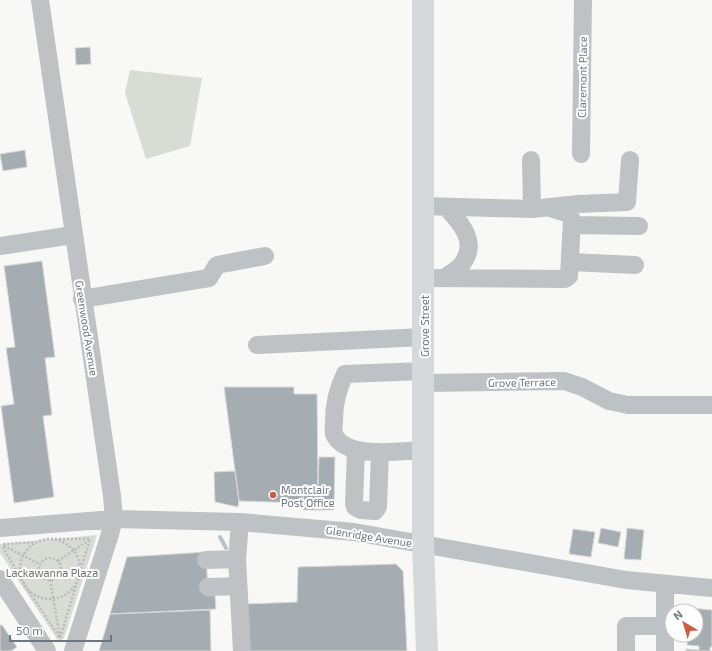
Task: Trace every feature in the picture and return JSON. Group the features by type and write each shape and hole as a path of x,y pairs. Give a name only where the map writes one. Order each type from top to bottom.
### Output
{"main road":[{"name":"Grove Street","path":"423,0 424,206 434,278 424,336 423,545 427,651"}],"street":[{"name":"Greenwood Avenue","path":"40,0 82,299 112,496 112,526 61,648"},
{"name":"Claremont Place","path":"581,154 583,0"},
{"path":"531,160 532,208"},
{"path":"424,206 448,208 550,208 578,204 627,202 630,160"},
{"path":"434,278 461,265 469,251 468,235 460,222 448,208"},
{"path":"434,278 564,279 569,276 572,225 569,214 550,208"},
{"path":"572,225 639,226"},
{"path":"0,246 73,235"},
{"path":"82,299 209,278 217,265 264,256"},
{"path":"570,262 635,265"},
{"path":"257,345 424,336"},
{"name":"Grove Terrace","path":"356,450 341,443 333,433 334,409 338,390 345,374 564,381 582,387 609,401 628,405 712,404"},
{"path":"380,452 378,507 375,511 357,509 354,503 356,450 380,452 424,450"},
{"path":"240,522 237,559 242,651"},
{"name":"Glenridge Avenue","path":"2,540 112,526 240,522 354,532 626,580 665,585 712,588"},
{"path":"206,560 237,559"},
{"path":"0,579 61,648"},
{"path":"665,585 665,603"},
{"path":"208,587 238,586"},
{"path":"626,651 626,626 664,626"}],"path":[{"path":"58,561 112,526"},
{"path":"47,539 66,543 74,550 80,569 78,579 66,594 54,599 38,597 24,584 20,575 20,566 23,556 29,548 47,539"},
{"path":"2,540 23,556 40,564"},
{"path":"2,540 6,554 60,638"},
{"path":"40,564 48,558 58,561"},
{"path":"50,580 59,575 61,568 58,561"},
{"path":"40,564 40,575 50,580"},
{"path":"50,580 61,648"}],"green space":[{"path":"130,70 202,78 190,146 146,159 125,93"},
{"name":"Lackawanna Plaza","path":"97,535 64,638 59,642 0,553 0,544"}],"building":[{"path":"90,47 91,64 76,65 75,48"},
{"path":"25,150 27,167 3,171 0,154"},
{"path":"42,261 55,357 45,358 52,415 43,416 54,497 14,503 1,406 14,404 6,348 15,347 4,266"},
{"path":"224,387 294,387 294,394 317,394 318,486 304,485 303,503 239,501"},
{"path":"319,457 335,457 334,510 303,510 304,485 318,486"},
{"path":"235,471 239,501 238,507 215,502 214,472"},
{"path":"601,528 621,532 618,547 598,543"},
{"path":"627,528 644,530 641,560 624,559"},
{"path":"573,529 595,532 591,557 569,554"},
{"path":"206,552 208,596 215,595 216,609 110,614 127,557"},
{"path":"396,564 403,571 407,651 249,651 246,604 297,602 298,567"},
{"path":"704,609 712,610 712,647 710,647 710,651 686,651 686,649 699,650 699,646 687,645 687,643 704,643"},
{"path":"210,610 211,651 99,651 110,614"},
{"path":"0,625 2,625 17,647 11,651 0,651"}],"waterway":[{"path":"220,537 226,548"}],"place":[{"name":"Montclair Post Office","path":"273,495"}]}
